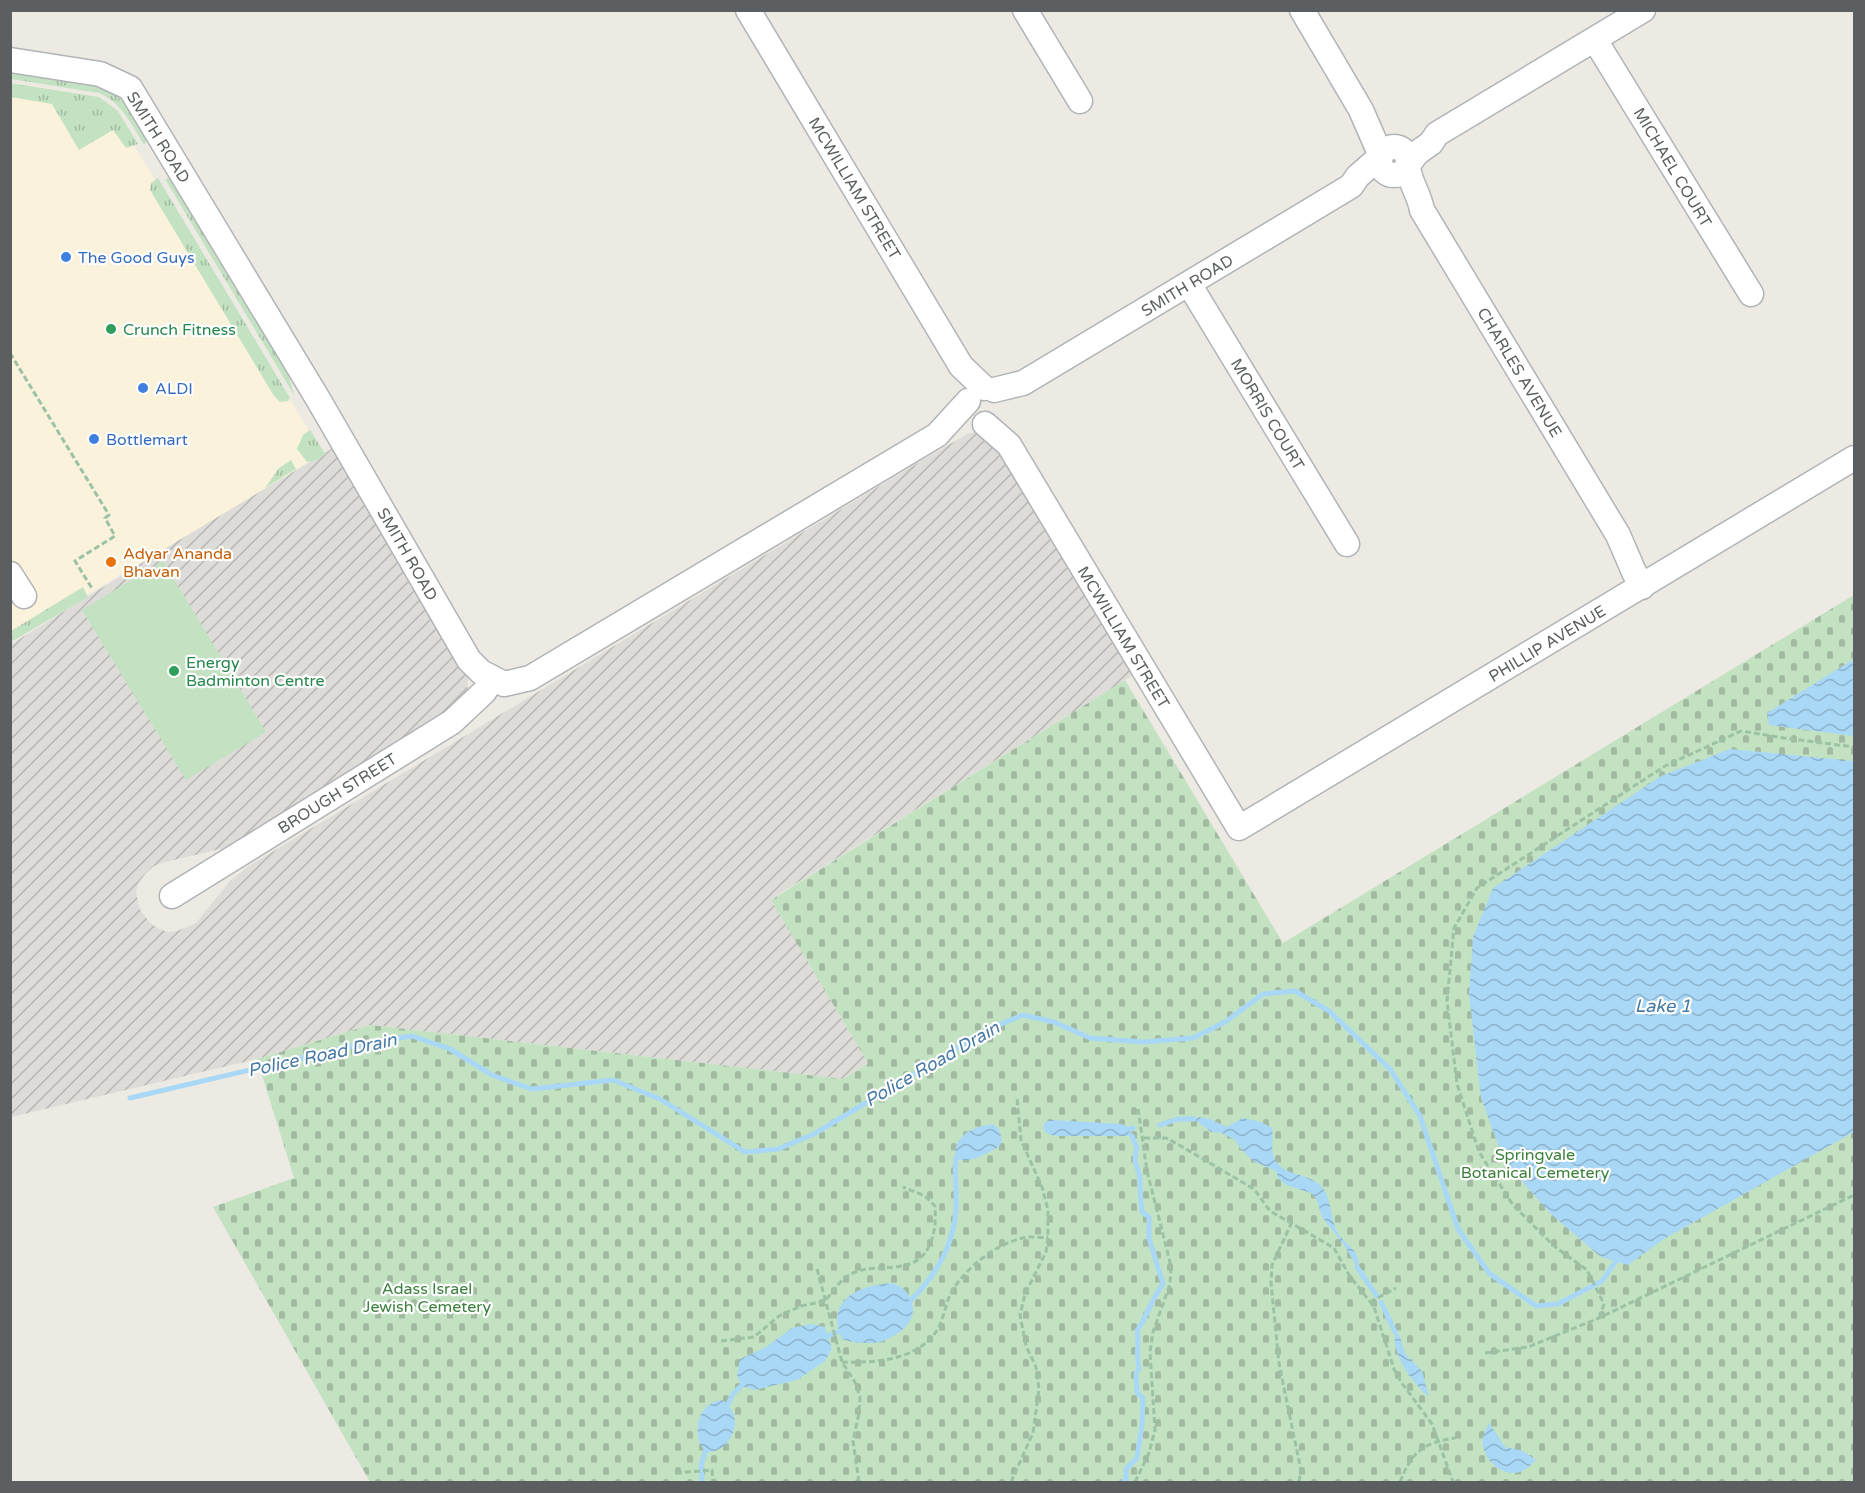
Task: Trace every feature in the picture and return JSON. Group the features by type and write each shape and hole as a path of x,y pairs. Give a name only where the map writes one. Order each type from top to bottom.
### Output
{"street":[{"name":"MCWILLIAM STREET","path":"748,10 1239,828"},
{"path":"1025,10 1080,101"},
{"name":"CHARLES AVENUE","path":"1302,10 1393,161 1409,177 1419,195 1422,210 1618,535 1634,572 1648,584"},
{"name":"SMITH ROAD","path":"986,406 1351,186 1362,185 1374,179 1393,161 1417,153 1431,143 1437,134 1643,10"},
{"name":"MICHAEL COURT","path":"1595,40 1751,294"},
{"name":"SMITH ROAD","path":"10,60 100,74 130,88 312,390 469,660 481,672 493,679"},
{"name":"MORRIS COURT","path":"1189,284 1347,544"},
{"path":"493,679 504,684 530,678 986,406"},
{"name":"PHILLIP AVENUE","path":"1239,828 1854,458"},
{"path":"10,574 24,596"},
{"name":"BROUGH STREET","path":"172,896 452,722 484,692 493,679"}],"path":[{"path":"10,353 109,515 105,518 115,536 75,561 93,590"},
{"path":"1599,1318 1604,1304 1587,1270 1554,1246 1513,1205 1479,1152 1457,1084 1447,1001 1454,928 1477,888 1665,766 1741,731 1854,747"},
{"path":"1011,1482 1033,1433 1040,1389 1036,1366 1026,1346 1020,1315 1025,1294 1046,1252 1048,1237 1048,1210 1042,1187 1021,1140 1017,1098"},
{"path":"1135,1482 1149,1453 1155,1430 1150,1352 1153,1332 1170,1284 1171,1266 1147,1171 1138,1108"},
{"path":"1144,1138 1166,1138 1181,1146 1254,1189 1270,1211 1334,1248 1349,1275 1378,1314 1394,1369 1408,1393 1426,1414 1439,1441 1453,1482"},
{"path":"721,1341 754,1337 779,1316 801,1306 825,1301 840,1282 852,1274 867,1268 911,1265 922,1258 930,1244 936,1225 935,1206 925,1196 903,1187"},
{"path":"1485,1353 1528,1347 1599,1318 1854,1195"},
{"path":"1292,1222 1272,1265 1271,1283 1279,1363 1301,1471 1299,1482"},
{"path":"842,1362 867,1363 891,1359 914,1350 931,1338 940,1326 952,1291 964,1275 981,1260 1016,1241 1030,1237 1048,1237"},
{"path":"817,1269 842,1362 855,1382 860,1397 853,1441 859,1482"},
{"path":"1370,1302 1396,1288"},
{"path":"1400,1482 1408,1463 1417,1452 1428,1445 1455,1438"},
{"path":"676,1473 712,1470 713,1482"}],"shaded area":[{"path":"10,82 99,97 111,108 324,455 10,640"},
{"path":"975,432 992,440 1135,674 771,899 868,1063 843,1079 370,1025 257,1059 11,1117 10,645 333,448 467,671 467,694 448,714 225,848 165,862 154,866 147,872 139,882 136,891 139,908 150,923 159,929 168,932 177,931 196,923 230,881 249,866 921,461 967,434"}],"green space":[{"path":"10,72 105,89 121,99 148,139 144,145 131,122 120,109 99,93 11,79"},
{"path":"11,83 99,97 118,111 138,144 126,148 113,130 79,150 52,104 11,97"},
{"path":"158,178 290,398 288,401 280,402 274,396 150,190 151,183"},
{"path":"170,178 288,373 294,395 165,179"},
{"path":"310,430 326,455 318,460 307,462 297,449 303,435"},
{"path":"291,460 296,469 265,488 279,468"},
{"name":"Energy Badminton Centre","path":"163,561 266,732 186,780 82,610"},
{"path":"83,587 88,597 11,642 11,631"},
{"name":"Springvale Botanical Cemetery","path":"1854,595 1854,1482 370,1482 213,1207 294,1178 257,1059 370,1025 843,1079 868,1063 771,900 1125,680 1283,943"}],"water":[{"path":"1854,659 1854,736 1769,725 1767,713"},
{"name":"Lake 1","path":"1730,749 1854,761 1854,1132 1664,1239 1628,1265 1601,1257 1550,1213 1504,1161 1481,1098 1469,994 1473,937 1493,888 1661,776"},
{"path":"1200,1117 1227,1127 1243,1118 1261,1122 1272,1128 1275,1160 1284,1169 1314,1180 1323,1189 1329,1200 1337,1231 1356,1254 1359,1265 1357,1267 1344,1245 1322,1217 1316,1198 1311,1193 1286,1185 1278,1178 1276,1171 1253,1161 1235,1140 1222,1133 1211,1132 1194,1119"},
{"path":"1052,1120 1122,1124 1129,1127 1132,1136 1055,1136 1046,1133 1043,1128 1045,1122"},
{"path":"993,1124 999,1129 1002,1140 999,1147 972,1159 956,1158 955,1150 961,1138 972,1130"},
{"path":"891,1283 903,1289 911,1300 913,1314 907,1325 890,1338 879,1342 862,1343 842,1339 837,1320 843,1303 865,1288"},
{"path":"810,1324 825,1327 832,1349 825,1361 797,1380 755,1390 741,1386 737,1375 740,1359 766,1347 792,1328"},
{"path":"1395,1332 1399,1334 1405,1354 1422,1371 1429,1397 1404,1368 1397,1351"},
{"path":"722,1400 730,1407 734,1415 733,1432 723,1447 705,1452 698,1436 699,1420 707,1407"},
{"path":"1489,1423 1505,1447 1523,1451 1536,1460 1524,1470 1515,1473 1496,1467 1487,1457 1483,1444 1483,1435"}],"waterway":[{"name":"Police Road Drain","path":"130,1098 361,1044 412,1036 450,1049 492,1075 532,1089 613,1080 660,1099 745,1152 778,1149 814,1134 989,1029 1023,1015 1054,1022 1090,1038 1144,1042 1193,1038 1225,1022 1263,994 1295,991 1329,1011 1390,1069 1420,1116 1458,1229 1489,1273 1536,1306 1558,1304 1602,1281 1616,1261"},
{"path":"1160,1125 1178,1119 1194,1119"},
{"path":"1129,1129 1133,1128"},
{"path":"1123,1482 1126,1479 1126,1469 1137,1458 1142,1424 1143,1399 1137,1392 1136,1373 1139,1368 1137,1331 1163,1284 1149,1238 1149,1217 1142,1212 1140,1177 1135,1159 1137,1148 1132,1136"},
{"path":"911,1300 936,1270 952,1235 956,1209 956,1158"},
{"path":"1357,1267 1377,1296"},
{"path":"1381,1302 1395,1332"},
{"path":"828,1336 840,1331"},
{"path":"728,1404 733,1394 741,1386"},
{"path":"702,1482 701,1465 705,1452"}],"place":[{"name":"The Good Guys","path":"66,257"},
{"name":"Crunch Fitness","path":"111,329"},
{"name":"ALDI","path":"143,388"},
{"name":"Bottlemart","path":"94,439"},
{"name":"Adyar Ananda Bhavan","path":"111,562"},
{"name":"Energy Badminton Centre","path":"174,671"}],"park label":[{"name":"Adass Israel Jewish Cemetery","path":"427,1297"}]}
